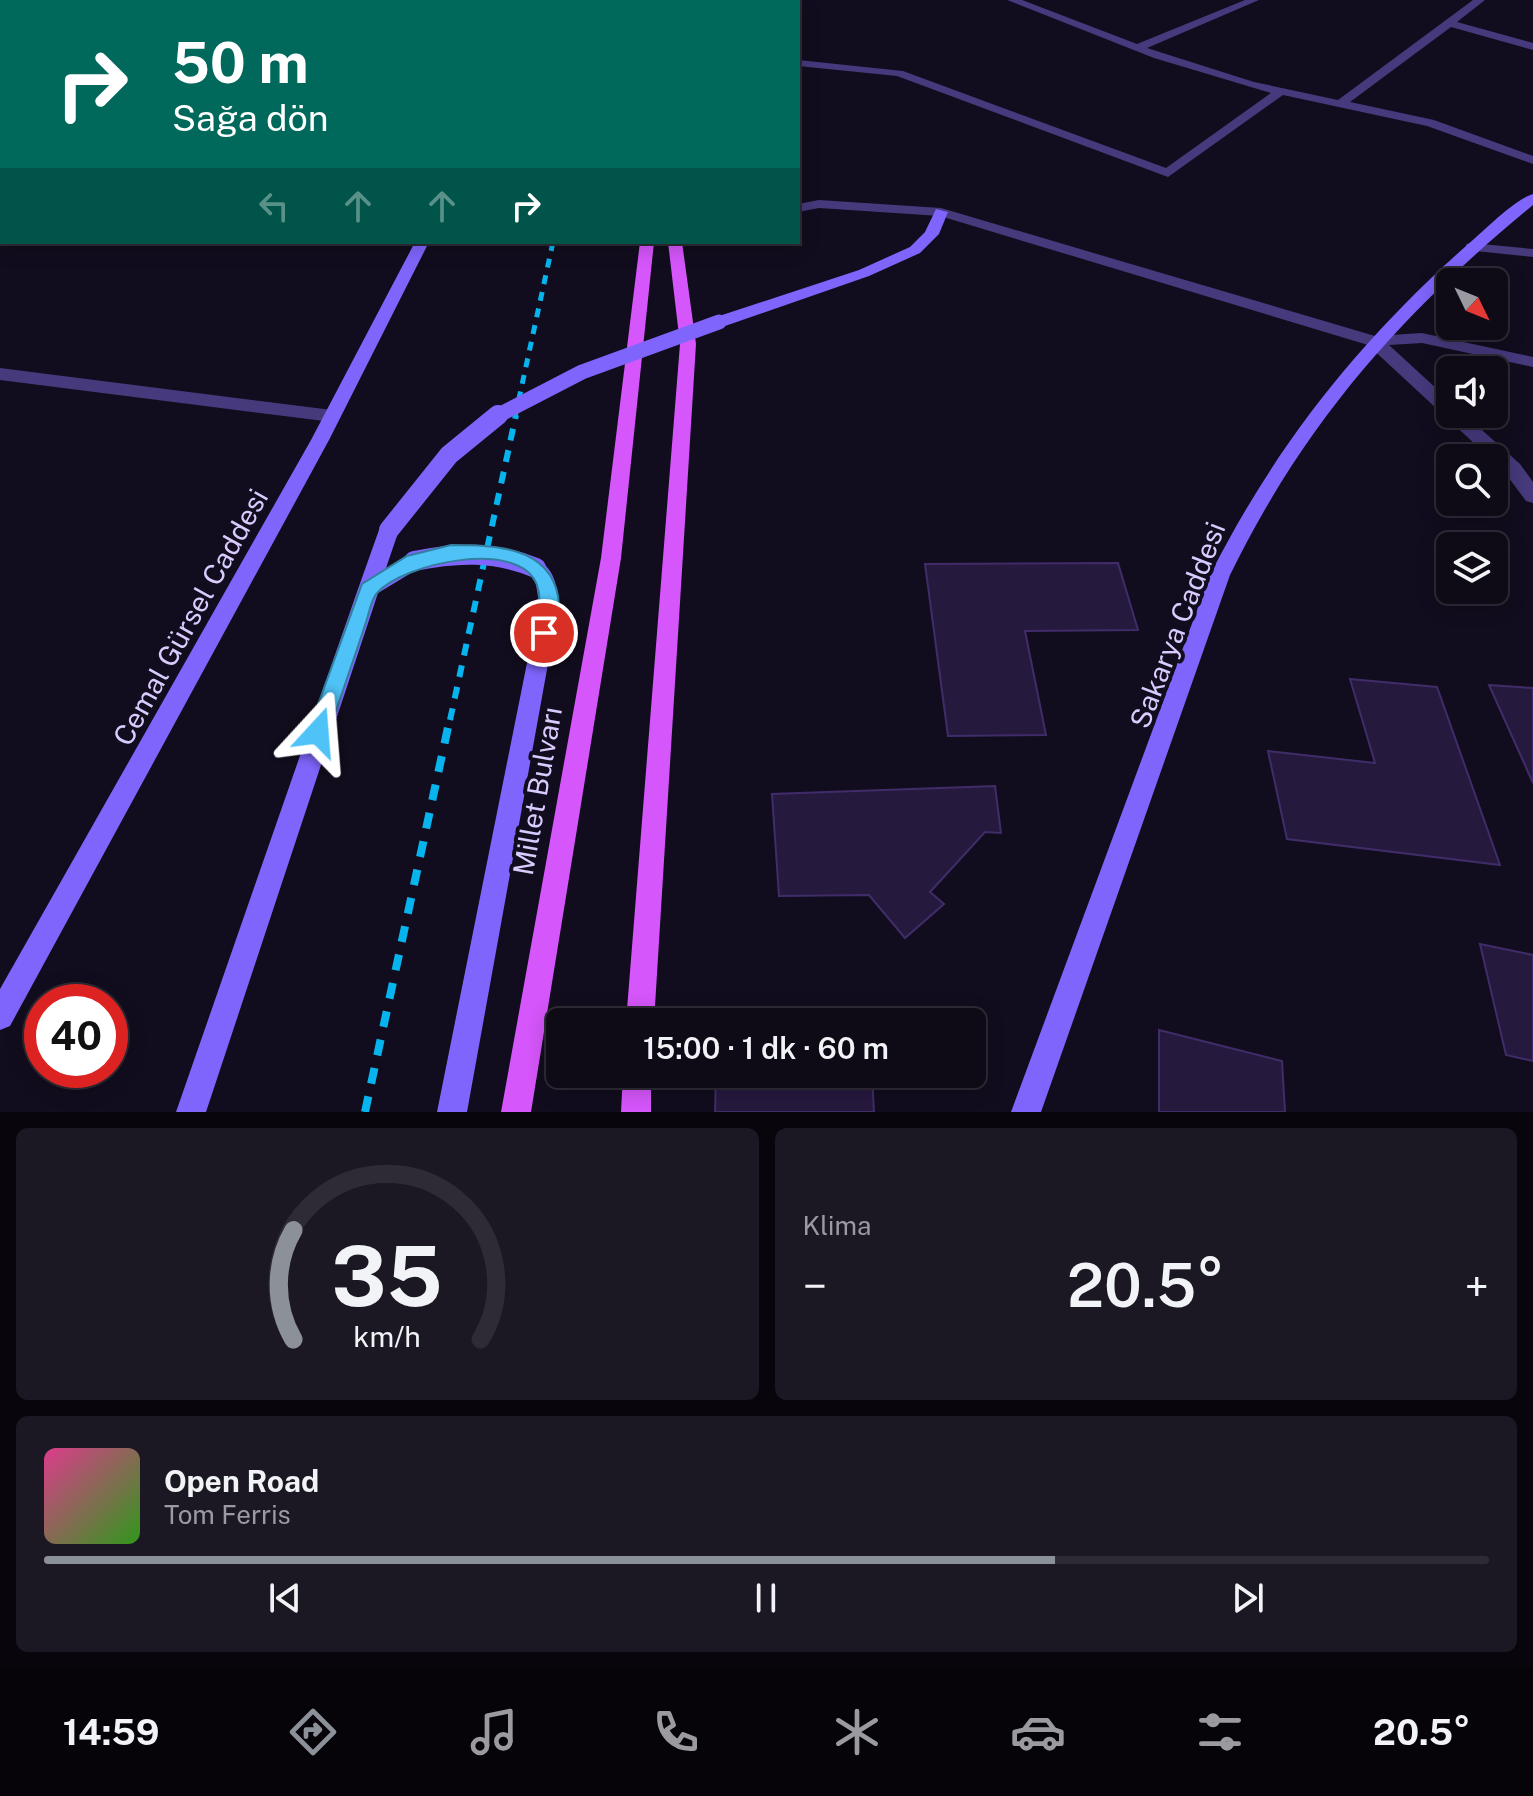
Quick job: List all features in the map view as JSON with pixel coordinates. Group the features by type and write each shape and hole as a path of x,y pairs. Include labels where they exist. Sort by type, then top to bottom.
{"main road":[{"name":"Millet Bulvarı","path":"516,1112 611,558 647,244"},
{"path":"641,1008 688,344 675,244"},
{"path":"636,1112 637,1088"}],"street":[{"path":"1012,0 1137,48 1281,91 1430,123 1533,160"},
{"path":"1137,48 1254,0"},
{"path":"1340,104 1480,0"},
{"path":"1449,23 1533,47"},
{"path":"800,63 899,73 1168,173 1281,91"},
{"name":"Sakarya Caddesi","path":"1026,1112 1220,575 1240,530 1280,462 1374,341 1471,247 1533,198"},
{"path":"800,208 819,204 941,212 1374,341 1422,338 1533,362"},
{"path":"191,1112 389,530 422,484 461,443 495,416 573,376 864,273 915,250 932,234 941,212"},
{"name":"Cemal Gürsel Caddesi","path":"0,1016 332,416 421,244"},
{"path":"1471,247 1533,253"},
{"path":"1374,341 1436,397"},
{"path":"0,374 332,416"},
{"path":"1469,428 1513,469 1533,496"},
{"path":"368,589 414,561 451,552 514,557 536,568 546,583 549,603 452,1112"}],"building":[{"path":"1118,563 1138,630 1025,631 1046,735 948,736 925,564"},
{"path":"1350,679 1437,687 1500,865 1287,839 1268,751 1375,763"},
{"path":"1489,685 1533,688 1533,783"},
{"path":"995,786 1001,833 985,832 930,892 944,904 905,938 869,895 779,896 772,794"},
{"path":"1480,944 1533,955 1533,1061 1506,1055"},
{"path":"1159,1030 1282,1061 1285,1112 1159,1112"},
{"path":"716,1088 873,1088 874,1112 715,1112"}],"railway":[{"path":"515,417 553,244"},
{"path":"450,720 516,415"},
{"path":"365,1112 450,718"}],"route":[{"path":"318,732 368,589 414,561 451,552 475,552 514,557 536,568 546,583 549,603 544,633"}]}
